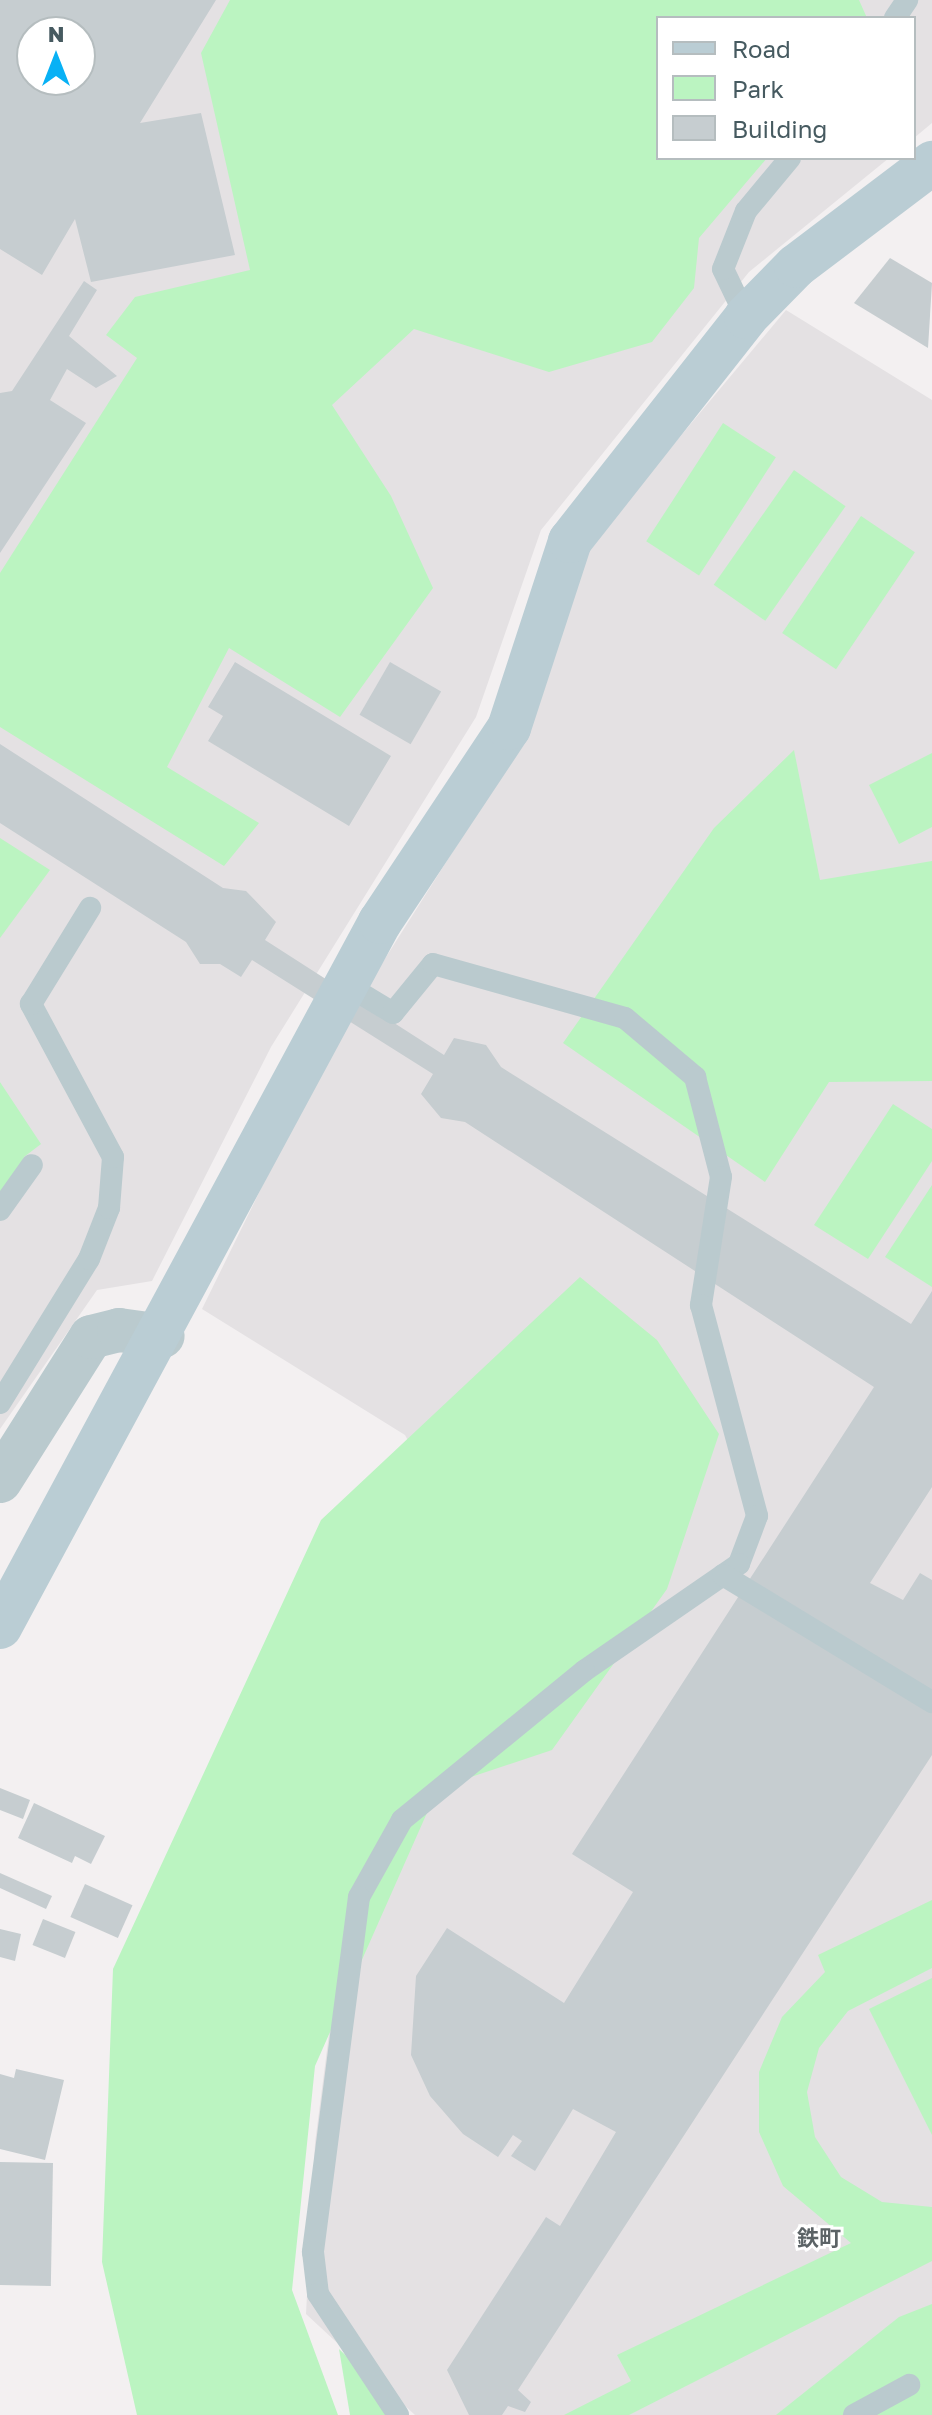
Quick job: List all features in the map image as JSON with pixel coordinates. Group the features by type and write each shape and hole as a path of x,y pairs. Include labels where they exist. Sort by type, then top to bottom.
{"street":[{"path":"0,1627 163,1336 345,984 509,728 570,541 746,317 796,266 932,163"},
{"path":"0,1481 91,1337 119,1330 163,1336"}],"lane":[{"path":"746,317 723,269 746,211 788,160"},
{"path":"0,1403 89,1259 109,1208 113,1157 31,1004 90,908"},
{"path":"345,984 393,1013 433,964 625,1018 695,1077 721,1177 701,1305 757,1516 739,1564 584,1671 402,1820 359,1897 313,2252 318,2294 398,2415"},
{"path":"0,1210 32,1165"},
{"path":"723,1575 932,1702"},
{"path":"854,2415 909,2385"}],"shaded area":[{"path":"0,0 932,0 932,123 916,136 916,16 656,16 656,160 887,160 749,272 541,530 476,717 271,1047 152,1281 97,1290 0,1429"},
{"path":"786,310 932,400 932,2343 795,2415 415,2415 306,2314 315,2143 346,1902 432,1485 405,1435 202,1309 336,1036 521,744 592,542"}],"green space":[{"path":"230,0 859,0 866,16 656,16 656,160 765,160 699,238 694,288 652,342 549,372 414,329 332,405 391,496 433,588 340,717 229,648 167,767 259,823 224,866 0,727 0,573 137,358 106,335 135,297 250,270 201,53"},
{"path":"723,423 776,457 699,576 646,541"},
{"path":"794,470 846,506 765,621 714,585"},
{"path":"861,516 915,552 836,669 782,633"},
{"path":"794,750 820,880 932,861 932,1081 829,1082 765,1182 563,1043 714,828"},
{"path":"932,753 932,827 899,844 869,785"},
{"path":"0,838 50,870 0,938"},
{"path":"0,1082 41,1144 24,1157 17,1192 0,1202"},
{"path":"893,1104 932,1129 932,1161 868,1259 814,1225"},
{"path":"932,1185 932,1287 885,1257"},
{"path":"580,1277 657,1340 719,1434 667,1589 552,1750 438,1788 315,2066 292,2290 338,2415 137,2415 102,2262 113,1969 321,1520"},
{"path":"932,1900 932,1968 848,2011 819,2048 807,2092 815,2137 841,2177 882,2202 932,2207 932,2261 629,2415 564,2415 631,2381 617,2355 851,2243 783,2186 759,2132 759,2072 782,2017 825,1972 818,1955"},
{"path":"932,1978 932,2135 869,2009"},
{"path":"932,2304 932,2415 776,2415 899,2317"},
{"path":"339,2349 408,2415 350,2415"}],"building":[{"path":"0,0 216,0 140,123 201,113 235,255 91,282 75,219 42,275 0,249"},
{"path":"890,258 932,283 928,348 854,303"},
{"path":"84,281 97,290 69,336 117,376 96,388 67,369 50,400 86,423 0,553 0,393 12,391"},
{"path":"235,662 391,756 349,826 208,741 223,716 208,707"},
{"path":"390,662 441,692 411,744 360,715"},
{"path":"0,744 223,888 246,891 276,922 265,940 444,1055 454,1038 486,1045 501,1067 911,1324 932,1291 932,1487 870,1583 903,1600 920,1573 932,1580 932,1755 518,2390 531,2402 525,2412 508,2406 502,2415 469,2415 447,2370 546,2217 560,2226 616,2132 573,2109 535,2171 511,2156 522,2141 513,2135 498,2157 463,2134 430,2096 411,2055 416,1976 447,1928 564,2003 633,1892 572,1854 874,1387 465,1122 441,1118 421,1094 433,1074 252,960 241,977 220,964 200,964 186,942 0,823"},
{"path":"0,1788 30,1800 23,1819 0,1810"},
{"path":"34,1803 105,1836 91,1864 75,1856 72,1863 18,1838"},
{"path":"0,1873 52,1896 46,1909 0,1888"},
{"path":"85,1884 133,1905 118,1938 70,1917"},
{"path":"43,1919 75,1932 65,1958 33,1945"},
{"path":"0,1929 21,1934 15,1961 0,1957"},
{"path":"16,2069 64,2080 45,2160 0,2149 0,2074 14,2078"},
{"path":"0,2162 53,2163 51,2286 0,2285"}],"district":[{"name":"鉄町","path":"819,2238"}]}
